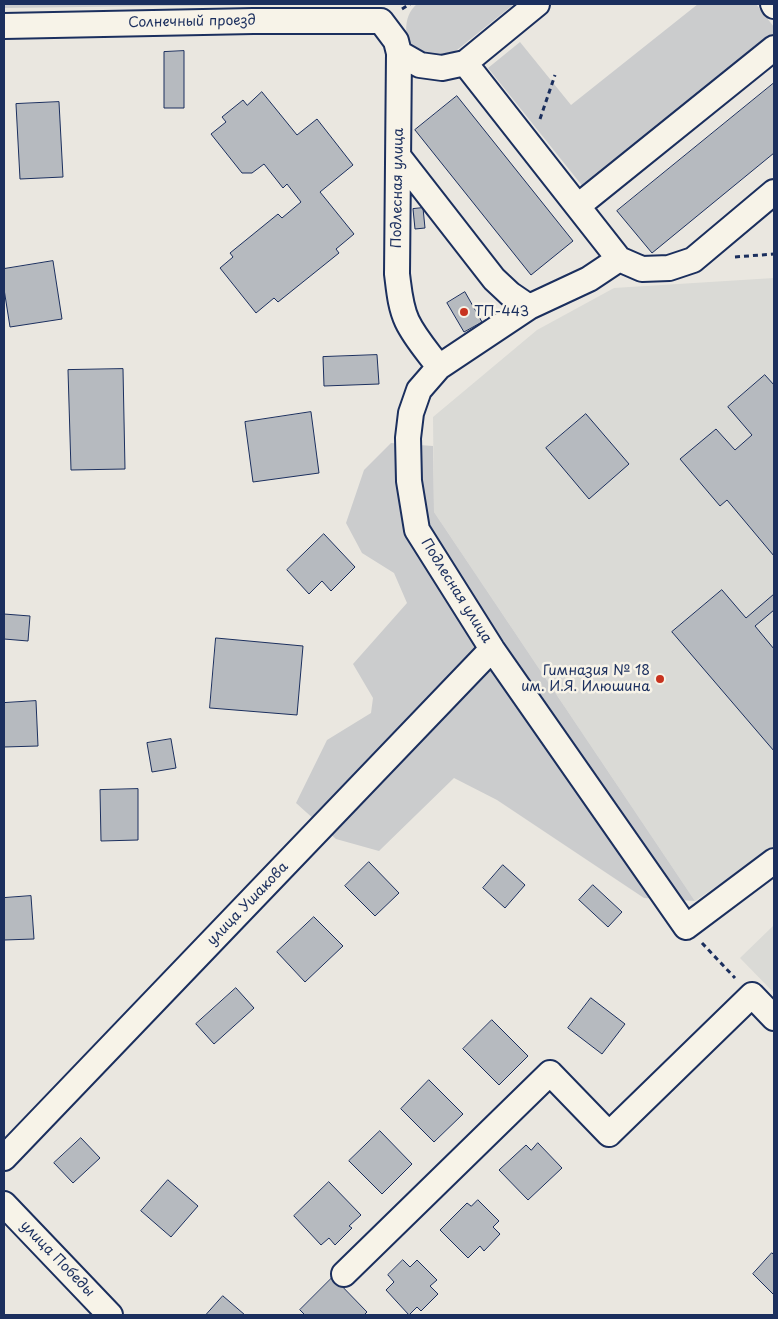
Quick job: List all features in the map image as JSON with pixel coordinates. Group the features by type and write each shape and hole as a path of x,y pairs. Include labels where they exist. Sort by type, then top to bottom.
{"street":[{"path":"399,53 420,65 442,68 465,63 538,4"},
{"name":"Солнечный проезд","path":"4,26 299,12 381,22"},
{"name":"Подлесная улица","path":"381,22 396,42 399,53 397,274 401,303 406,320 439,367 419,390 411,413 408,438 409,480 417,530 492,649 686,926"},
{"path":"578,206 774,48"},
{"path":"465,63 620,259 642,269 669,268 693,260 774,192"},
{"path":"399,157 494,279 510,294 530,307"},
{"path":"439,367 530,307 589,280 620,259"},
{"name":"улица Ушакова","path":"4,1158 492,649"},
{"path":"686,926 774,861"},
{"path":"344,1274 550,1073 609,1134 752,995 774,1018"},
{"name":"улица Победы","path":"4,1204 110,1315"}],"path":[{"path":"526,140 539,122 555,75"},
{"path":"686,926 752,995"}],"shaded area":[{"path":"4,4 241,4 242,5 4,8"},
{"path":"417,4 514,4 452,54 437,57 421,54 415,50 407,37 406,30 409,16"},
{"path":"698,4 756,4 774,27 774,35 584,188 488,68 520,42 571,105"},
{"name":"Гимназия № 18 им. И.Я. Илюшина","path":"774,278 774,847 695,901 434,512 433,417 537,330 614,288"},
{"path":"391,443 433,446 434,512 695,901 644,898 497,800 454,778 379,851 336,839 296,803 327,740 371,713 373,698 353,664 407,603 394,573 362,553 346,523 364,470"},
{"path":"774,925 774,993 740,958"}],"building":[{"path":"184,51 184,108 164,108 164,52"},
{"path":"774,83 774,153 652,253 617,211"},
{"path":"262,92 297,135 317,119 353,165 320,192 354,234 336,249 339,253 278,302 274,298 256,313 220,268 233,257 230,253 278,214 282,218 301,202 287,184 283,188 264,164 252,173 242,173 211,134 226,122 222,117 243,100 247,105"},
{"path":"457,96 573,241 531,275 415,130"},
{"path":"59,102 63,177 20,179 16,104"},
{"path":"423,208 425,228 415,229 413,209"},
{"path":"53,261 62,319 10,327 4,289 4,269"},
{"name":"ТП-443","path":"465,292 482,322 464,332 447,303"},
{"path":"377,355 379,384 324,386 323,357"},
{"path":"123,369 125,469 71,470 68,370"},
{"path":"765,375 774,385 774,556 727,500 720,506 680,459 716,429 735,450 752,435 728,407"},
{"path":"311,412 319,473 253,482 245,422"},
{"path":"586,414 629,464 589,499 546,448"},
{"path":"324,534 355,567 331,591 322,581 309,594 287,570"},
{"path":"722,590 746,618 774,594 774,610 755,626 774,649 774,751 672,632"},
{"path":"4,614 30,616 28,641 4,639"},
{"path":"216,638 303,646 297,715 210,708"},
{"path":"36,701 38,746 4,747 4,703"},
{"path":"171,739 176,768 152,772 147,743"},
{"path":"138,789 138,840 101,841 100,790"},
{"path":"369,862 399,893 375,916 345,886"},
{"path":"503,865 525,885 505,908 483,888"},
{"path":"593,885 622,912 608,927 579,900"},
{"path":"31,896 34,939 4,940 4,898"},
{"path":"314,917 343,946 305,982 277,952"},
{"path":"236,988 254,1008 214,1044 196,1024"},
{"path":"591,998 625,1024 602,1054 568,1028"},
{"path":"492,1020 528,1056 499,1085 463,1049"},
{"path":"429,1080 463,1114 434,1142 401,1109"},
{"path":"380,1131 412,1164 382,1194 349,1161"},
{"path":"81,1138 100,1158 73,1183 54,1163"},
{"path":"538,1143 562,1168 528,1200 499,1170 526,1145 531,1150"},
{"path":"168,1180 198,1206 171,1237 141,1211"},
{"path":"329,1182 361,1215 349,1226 352,1228 335,1245 329,1238 321,1245 294,1216"},
{"path":"478,1200 499,1221 493,1227 500,1234 484,1251 480,1246 468,1258 440,1230 467,1203 471,1206"},
{"path":"772,1253 774,1255 774,1295 753,1274"},
{"path":"403,1260 410,1267 417,1260 437,1280 430,1286 438,1294 421,1311 417,1307 409,1315 386,1290 394,1282 388,1275"},
{"path":"333,1277 367,1312 364,1315 305,1315 300,1310"},
{"path":"223,1296 245,1315 206,1315"}],"place":[{"name":"ТП-443","path":"464,312"},
{"name":"Гимназия № 18 им. И.Я. Илюшина","path":"660,679"}]}
